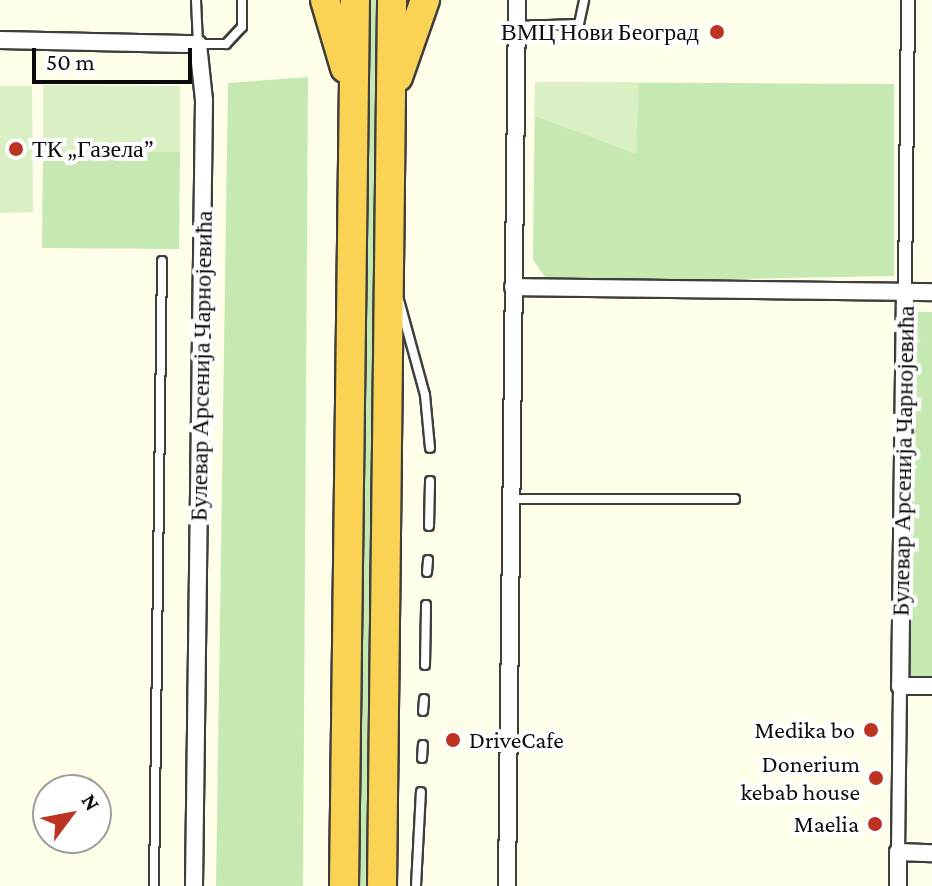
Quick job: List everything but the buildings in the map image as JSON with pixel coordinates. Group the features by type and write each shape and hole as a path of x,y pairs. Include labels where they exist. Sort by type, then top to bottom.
{"highway":[{"path":"325,0 353,94"},
{"path":"344,886 355,0"},
{"path":"382,886 392,0"},
{"path":"391,96 425,0"}],"street":[{"path":"507,886 517,0"},
{"path":"908,0 905,291 932,292"},
{"path":"0,40 198,44"},
{"name":"Булевар Арсенија Чарнојевића","path":"194,886 204,100 198,44"},
{"name":"Булевар Арсенија Чарнојевића","path":"513,287 905,291 900,686"},
{"path":"898,886 900,686 932,686"},
{"path":"898,852 932,853"}],"lane":[{"path":"196,0 198,44 226,44 239,34 242,0"},
{"path":"516,26 579,24 584,0"},
{"path":"154,886 162,261"},
{"path":"388,282 412,340 430,448"},
{"path":"429,526 430,481"},
{"path":"513,499 735,499"},
{"path":"427,572 428,560"},
{"path":"425,665 426,605"},
{"path":"423,711 424,699"},
{"path":"422,758 423,745"},
{"path":"416,886 421,792"}],"green space":[{"path":"370,0 379,0 366,886 352,886"},
{"path":"308,77 303,886 216,886 228,83"},
{"path":"535,82 894,84 894,276 571,282 545,277 533,260"},
{"path":"535,82 639,83 636,154 535,116"},
{"path":"43,85 180,86 180,152 43,151"},
{"name":"ТК „Газела”","path":"0,86 32,86 33,212 0,213"},
{"path":"43,151 180,152 179,249 42,248"},
{"path":"916,312 932,312 932,681 908,680"}],"place":[{"name":"ВМЦ Нови Београд","path":"717,32"},
{"name":"ТК „Газела”","path":"16,149"},
{"name":"Medika bo","path":"871,730"},
{"name":"DriveCafe","path":"453,740"},
{"name":"Donerium kebab house","path":"876,778"},
{"name":"Maelia","path":"875,824"}]}
